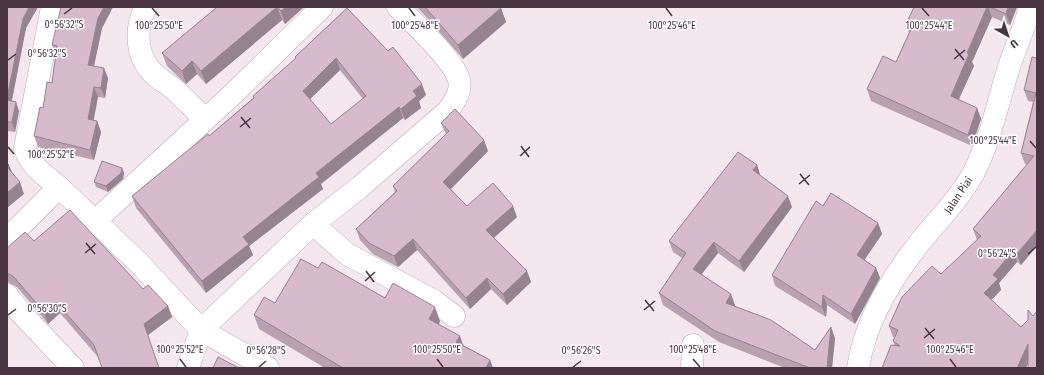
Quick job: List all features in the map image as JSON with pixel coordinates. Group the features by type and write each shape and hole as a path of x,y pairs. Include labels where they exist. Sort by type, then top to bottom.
{"street":[{"path":"52,7 24,148 27,156 33,165 60,188 139,263 200,330 268,368"},
{"path":"146,7 138,29 142,53 149,68 156,76 174,89 205,119"},
{"path":"95,221 205,119 322,7"},
{"path":"188,368 200,330 312,224 398,155 448,111 457,97 459,80 453,68 422,30 398,7"},
{"name":"Jalan Piai","path":"858,368 860,354 877,308 895,276 949,209 972,174 989,137 1010,65 1030,7"},
{"path":"7,239 52,194 60,188"},
{"path":"312,224 347,254 434,302 454,316"},
{"path":"7,295 21,313 73,368"},
{"path":"692,368 693,345"}],"building":[{"path":"7,7 29,7 23,19 7,98"},
{"path":"61,7 104,7 98,18 88,65 104,68 101,88 94,87 88,119 97,121 90,150 34,136 40,107 43,108 47,82 52,83 57,46 52,45"},
{"path":"217,7 277,7 201,71 192,61 182,71 162,53"},
{"path":"277,7 286,7 281,11"},
{"path":"425,7 500,7 501,8 458,45"},
{"path":"914,7 987,7 967,53 969,54 951,96 977,108 968,135 867,89 883,56 896,62 912,27 906,24"},
{"path":"990,7 1008,7 1006,14"},
{"path":"347,8 388,51 393,47 422,84 413,91 417,96 401,109 399,107 316,173 319,177 243,237 249,244 202,281 132,196 208,134 209,136 254,98 253,96 296,58 295,57","holes":["336,58 366,96 331,124 303,91"]},
{"path":"1032,57 1037,58 1037,230 1017,254 1013,251 993,275 998,279 984,293 1021,327 1028,320 1028,310 1033,316 1037,311 1037,368 1028,368 1028,344 1017,368 882,368 891,345 900,346 893,341 898,330 889,326 902,297 932,266 941,274 981,236 973,229 1034,156 1021,153 1036,93 1024,90"},
{"path":"7,100 16,102 12,122 7,122"},
{"path":"455,109 484,140 443,182 467,206 493,183 513,206 486,230 527,271 503,294 487,278 466,298 413,239 394,256 369,243 356,229 397,191 393,186 449,131 441,123"},
{"path":"738,152 757,165 753,170 788,196 739,261 714,242 693,269 731,294 726,303 771,320 815,350 831,327 827,368 810,368 715,331 659,293 686,253 669,241"},
{"path":"102,161 122,168 121,173 106,186 94,182"},
{"path":"7,167 20,182 7,193"},
{"path":"831,193 878,223 857,255 876,268 851,314 823,295 822,307 772,275 816,201 823,206"},
{"path":"70,210 143,289 148,285 168,306 144,324 159,368 102,368 94,345 56,302 44,312 13,276 7,273 7,248 25,232 34,241"},
{"path":"301,259 318,268 322,262 385,298 393,283 435,307 429,319 460,336 456,342 490,360 486,368 343,368 254,315 264,297 275,303"},
{"path":"218,357 239,368 213,368"}]}
